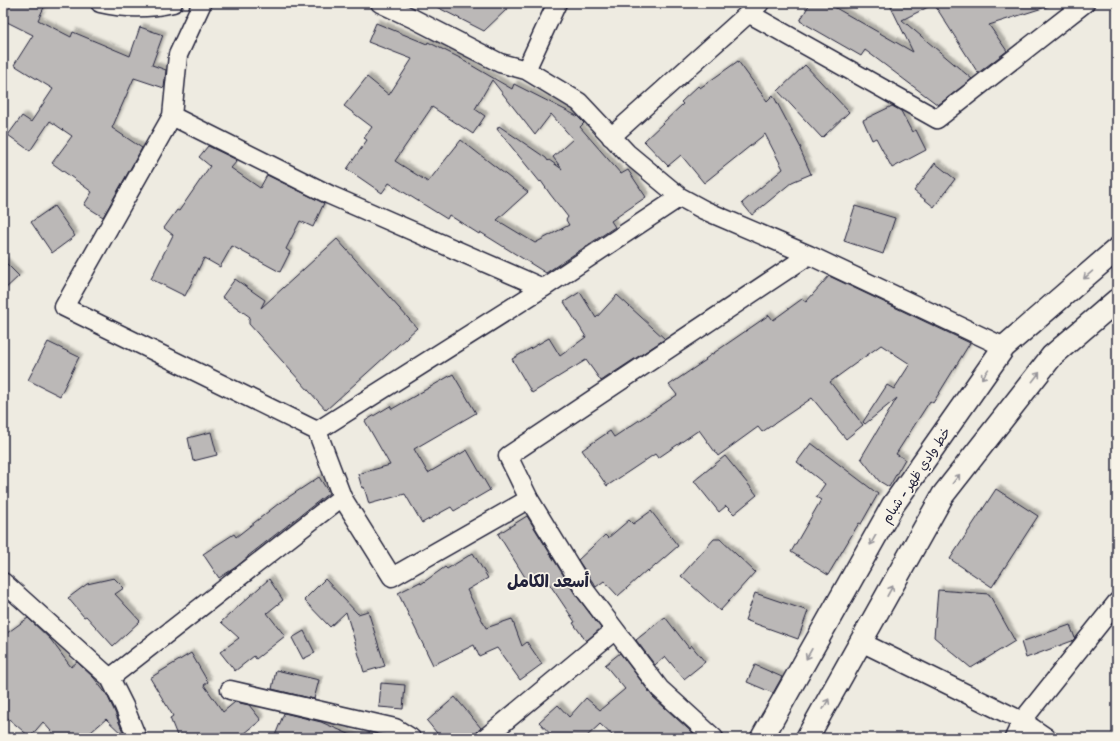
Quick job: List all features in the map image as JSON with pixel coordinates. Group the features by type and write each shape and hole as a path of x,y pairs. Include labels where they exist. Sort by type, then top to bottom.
{"main road":[{"name":"خط وادي ظهر - شبام","path":"762,738 893,505 1004,347 1117,249"},
{"path":"807,738 943,496 1052,356 1117,300"}],"street":[{"path":"100,3 128,8 156,7 174,3"},
{"path":"202,3 178,56 172,116 64,307 317,431 342,497 392,577 529,499"},
{"path":"380,3 500,63 526,70 579,102 627,153 680,197 704,210 809,255 1004,347"},
{"path":"526,70 557,3"},
{"path":"611,137 754,8 937,118 1085,3"},
{"path":"172,116 330,194 543,288"},
{"path":"317,431 543,288 680,197"},
{"path":"714,738 660,689 584,589 529,499 508,456 809,255"},
{"path":"110,678 342,497"},
{"path":"3,582 110,678 124,706 137,738"},
{"path":"1014,738 1022,721 1117,602"},
{"path":"485,738 615,630"},
{"path":"861,642 1022,721 1047,738"},
{"path":"230,690 395,728 411,738"}],"building":[{"path":"3,3 46,3 38,20 71,37 73,32 130,56 140,27 163,35 152,65 166,70 164,88 134,78 112,128 142,148 103,217 84,205 92,192 52,163 72,136 50,121 30,151 8,135 22,116 31,122 53,89 14,65 33,35 3,20"},
{"path":"429,3 496,3 508,8 484,31"},
{"path":"810,3 827,3 913,52 889,3 1048,3 1049,6 989,25 1007,51 978,73 934,4 902,20 972,79 938,105 865,50 861,56 800,21"},
{"path":"376,23 427,44 428,42 464,60 512,89 514,84 577,116 584,123 580,127 621,174 628,170 646,197 611,221 615,227 546,273 480,232 479,234 449,215 447,219 389,183 382,193 347,169 367,140 364,138 372,127 344,106 367,77 389,95 412,59 368,42","holes":["492,80 535,135 551,114 573,139 553,157 562,169 549,160 548,161 546,158 499,126 497,129 540,182 541,181 568,217 566,220 569,225 535,243 497,220 528,192 461,140 428,182 395,161 432,107 473,134 485,116 475,109"]},
{"path":"738,61 767,101 773,95 801,148 800,149 811,174 792,182 752,215 742,203 783,169 765,134 704,183 681,155 668,166 644,141 683,104 681,102 698,86 700,88"},
{"path":"805,65 849,112 822,138 778,91"},
{"path":"892,106 901,111 912,132 916,130 926,150 892,168 876,138 872,140 863,120"},
{"path":"208,146 235,159 237,161 231,168 260,188 267,175 324,203 313,227 300,221 286,249 290,252 280,272 232,246 220,267 204,258 185,296 151,279 173,235 164,228 177,210 179,211 210,166 199,157"},
{"path":"935,163 955,179 934,207 914,191"},
{"path":"54,206 75,236 52,253 31,222"},
{"path":"855,206 895,218 883,254 844,241"},
{"path":"337,239 417,328 326,410 249,324 250,317 222,297 235,279 265,300 261,308"},
{"path":"3,260 19,276 3,291"},
{"path":"829,276 970,343 933,403 930,401 896,454 905,459 889,487 879,481 861,458 897,398 865,424 863,422 887,385 894,389 910,364 881,345 830,382 863,425 846,439 812,398 762,432 758,427 718,456 699,430 658,458 655,454 607,486 582,450 610,431 614,437 677,395 669,385 769,315 773,320 802,299 806,302"},
{"path":"580,292 596,318 617,295 665,339 601,381 586,360 532,393 512,359 549,338 560,356 586,337 564,302"},
{"path":"48,342 79,357 60,396 28,380"},
{"path":"453,374 476,413 414,449 428,473 467,450 490,490 454,511 451,507 422,523 405,494 369,504 358,474 390,465 365,421 390,406 392,409"},
{"path":"211,432 217,455 193,461 188,438"},
{"path":"811,443 878,494 861,524 859,523 828,575 791,552 821,500 816,497 825,484 797,462"},
{"path":"725,456 757,495 734,514 726,506 719,512 694,481"},
{"path":"319,477 329,493 236,567 219,578 203,554 234,534 236,537 278,504"},
{"path":"996,489 1038,516 992,587 950,559"},
{"path":"651,511 678,546 648,572 647,570 618,596 604,581 596,587 578,560 605,535 608,538 629,520 633,524"},
{"path":"527,516 575,594 601,628 586,641 542,573 528,582 498,534"},
{"path":"714,539 720,539 755,572 720,611 681,576"},
{"path":"473,553 488,578 467,590 486,628 512,619 522,646 527,642 542,664 520,680 497,648 479,656 474,645 433,665 398,593 420,582 421,584 445,567 447,569"},
{"path":"114,578 124,588 115,594 140,621 113,646 86,616 84,617 68,598 87,584"},
{"path":"269,579 283,600 267,613 285,636 256,659 254,656 235,671 220,652 239,638 221,622"},
{"path":"325,579 358,614 368,611 385,666 364,672 346,612 330,627 304,600"},
{"path":"938,590 989,594 1015,641 971,668 934,637"},
{"path":"755,593 808,611 798,639 745,620"},
{"path":"665,617 689,648 691,645 705,662 684,679 665,656 655,665 636,640"},
{"path":"28,618 51,640 71,667 77,662 94,678 107,695 125,737 106,719 84,738 57,738 43,722 30,737 3,714 3,636"},
{"path":"1070,625 1075,638 1072,641 1026,658 1021,642"},
{"path":"304,631 315,653 303,659 292,638"},
{"path":"191,653 208,682 204,685 223,712 235,702 249,705 261,720 239,738 178,738 170,718 173,716 150,678"},
{"path":"620,653 653,697 698,738 615,738 600,724 585,738 554,738 539,722 558,705 569,717 586,698 600,710 625,689 605,665"},
{"path":"755,665 782,677 773,693 747,682"},
{"path":"276,670 319,680 314,699 272,689"},
{"path":"381,683 405,685 403,709 379,707"},
{"path":"455,697 481,728 475,734 475,738 441,738 427,721"},
{"path":"284,713 321,722 358,738 274,738"}],"district":[{"name":"أسعد الكامل","path":"548,581"}]}
